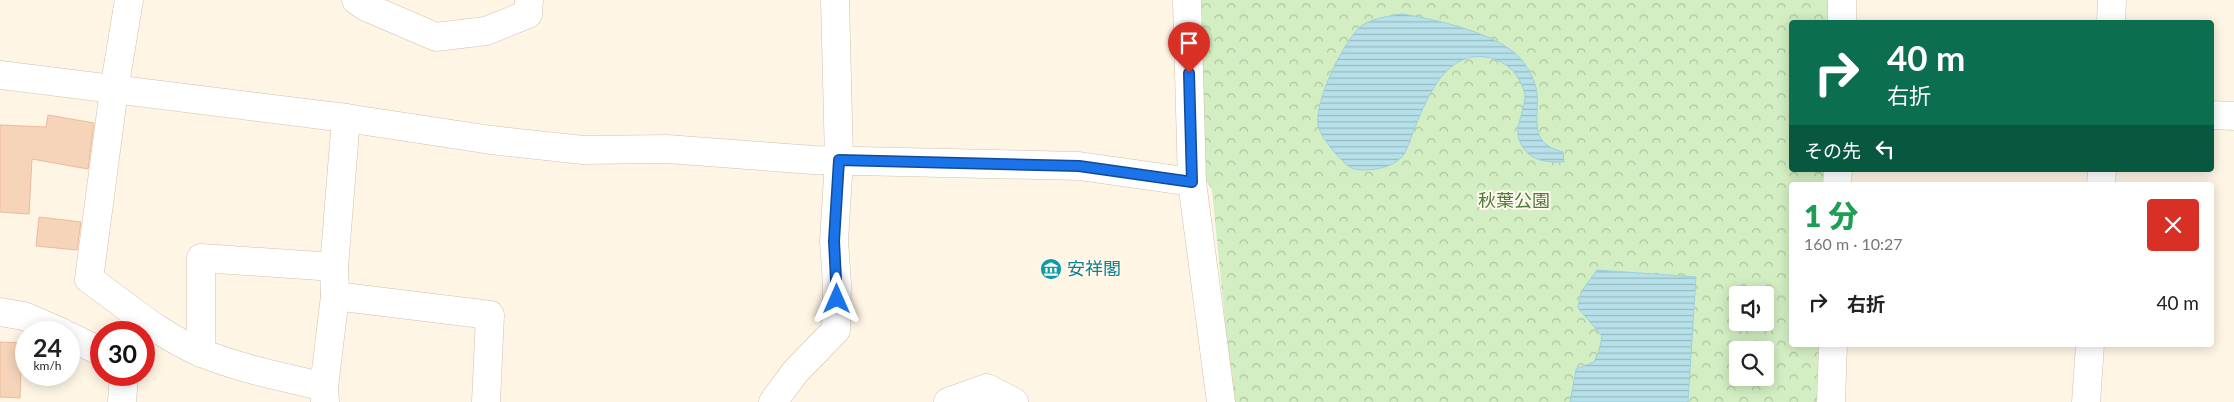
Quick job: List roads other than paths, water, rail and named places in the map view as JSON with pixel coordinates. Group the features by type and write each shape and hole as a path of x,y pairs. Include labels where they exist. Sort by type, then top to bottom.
{"street":[{"path":"129,0 114,90 89,279 158,329 201,353 325,395 335,296 334,267 346,118"},
{"path":"362,2 436,37 486,30 528,14 530,0"},
{"path":"773,402 796,371 836,330 837,284 834,241 839,160 835,0"},
{"path":"1187,0 1192,182 1221,402"},
{"path":"1842,0 1842,20"},
{"path":"2111,20 2112,0"},
{"path":"0,75 346,118 491,140 583,150 666,149 813,160 1079,166 1192,182"},
{"path":"2214,115 2234,116"},
{"path":"201,353 201,258 334,267"},
{"path":"335,296 490,315 486,402"},
{"path":"0,312 24,316 36,321"},
{"path":"1831,402 1833,347"},
{"path":"2086,402 2090,347"},
{"path":"122,402 123,386"},
{"path":"948,402 987,388 1014,402"}],"water":[{"path":"1402,14 1431,19 1464,28 1495,40 1518,56 1525,64 1535,84 1537,122 1540,137 1544,143 1563,152 1564,162 1540,160 1526,151 1520,142 1518,132 1525,95 1520,82 1513,71 1503,63 1491,58 1476,57 1462,60 1451,67 1432,90 1407,149 1400,159 1388,166 1368,170 1352,168 1344,163 1327,143 1319,128 1318,114 1325,88 1345,47 1359,28 1373,20"},
{"path":"1597,270 1696,277 1688,402 1570,402 1576,369 1594,362 1599,351 1602,336 1578,308 1581,292"}],"place":[{"name":"安祥閣","path":"1051,269"}],"park label":[{"name":"秋葉公園","path":"1514,201"}]}
